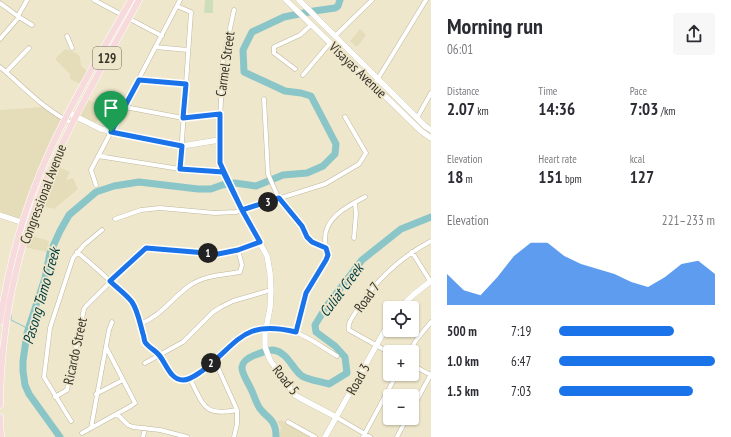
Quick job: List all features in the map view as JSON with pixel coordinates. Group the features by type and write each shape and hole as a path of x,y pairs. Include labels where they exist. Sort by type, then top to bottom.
{"main road":[{"name":"Congressional Avenue","path":"0,322 11,261 34,189 69,113 131,0"},
{"name":"Congressional Avenue","path":"0,405 0,372 9,305 18,263 39,196 53,162 72,123 139,0"},
{"path":"0,417 1,437"}],"street":[{"path":"0,38 18,17 27,0"},
{"path":"96,0 162,36"},
{"path":"96,185 90,172 180,0"},
{"name":"Visayas Avenue","path":"286,0 421,131 431,138"},
{"name":"Visayas Avenue","path":"299,0 377,79 431,130"},
{"path":"303,75 372,0"},
{"path":"374,85 426,0"},
{"path":"0,3 18,17 32,25"},
{"path":"177,6 191,12 180,169"},
{"name":"Carmel Street","path":"234,10 223,61 219,140 220,163 231,189 267,256 271,290 265,347"},
{"path":"295,69 275,55 273,50 274,47 300,35 311,25"},
{"path":"67,36 72,48"},
{"path":"155,47 188,50"},
{"path":"6,72 29,48"},
{"path":"0,67 44,105 72,123"},
{"path":"139,80 186,84"},
{"path":"417,118 431,93"},
{"path":"264,99 268,174 274,184 279,198 302,226 307,237 312,242 326,248"},
{"path":"125,107 183,118 220,114"},
{"path":"69,113 101,130 182,146 219,140"},
{"path":"115,219 141,210 160,208 215,213 234,212 325,184 359,164 366,153 345,117"},
{"path":"98,156 180,169 223,172"},
{"path":"296,332 306,293 328,255 325,243 325,231 331,221 338,214 365,197"},
{"path":"354,238 356,214 355,203"},
{"path":"0,215 30,225"},
{"path":"71,421 44,377 50,328 71,262 77,252 88,240 102,230"},
{"name":"Road 7","path":"383,350 349,330 349,324 372,288 393,267 412,252 431,241"},
{"name":"Ricardo Street","path":"55,397 67,390 84,309 110,281 146,248 218,254 238,250 260,242"},
{"path":"140,324 147,322 162,312 189,286 198,280 240,272 242,265 238,250"},
{"path":"77,252 132,302 145,342 160,355 173,375 178,379 190,379 215,361 240,336 267,328 296,332 337,356"},
{"path":"407,301 430,281 412,252"},
{"path":"145,363 183,342 213,312 221,307 271,290"},
{"path":"91,428 96,394 112,322"},
{"path":"413,345 421,333 431,322"},
{"name":"Road 3","path":"325,437 383,334"},
{"path":"82,433 134,405 135,403 106,347"},
{"name":"Road 5","path":"265,347 267,354 295,394 336,417"},
{"path":"215,361 237,410 237,424 234,437"},
{"path":"419,369 431,375 419,396"},
{"path":"190,379 205,407 210,410 221,412 237,410"},
{"path":"96,394 123,380"},
{"path":"364,435 393,381"},
{"path":"117,414 128,425 133,427 145,428 187,437"},
{"path":"336,417 364,435 370,437"},
{"path":"288,422 315,437"},
{"path":"397,437 403,425"},
{"path":"143,437 145,428"}],"shaded area":[{"path":"360,29 366,35 357,47 350,41"},
{"path":"65,49 76,53 80,57 81,66 87,71 81,84 70,79 70,74 55,59"},
{"path":"89,100 104,108 96,123 80,115"},
{"path":"42,107 61,120 34,180 20,219 0,212 0,110"},
{"path":"57,166 70,172 66,180 73,178 78,189 54,209 41,205"},
{"path":"29,235 49,241 46,252 25,247"},
{"path":"281,420 310,437 279,437 281,427 277,422"}],"green space":[{"path":"205,0 213,0 213,13 204,13"}],"waterway":[{"name":"Pasong Tamo Creek","path":"60,437 29,394 25,385 23,361 27,333 45,278 50,253 69,215 96,192 114,186 139,182 198,189 211,189 222,185 235,183 256,186 283,175 307,173 323,166 335,154 336,144 311,96 285,91 244,72 243,50 252,32 284,17 335,8 338,6 340,0"},
{"name":"Culiat Creek","path":"276,437 276,430 273,423 258,406 243,374 242,366 244,362 248,358 255,355 273,350 278,351 286,357 298,373 308,379 329,384 347,373 345,357 335,346 316,332 315,325 326,307 362,260 401,229 431,217"},
{"path":"11,315 11,320 25,327 27,333"}],"route":[{"path":"111,132 139,80 186,84 183,118 220,114 220,163 242,210 279,198 302,226 307,237 312,242 326,248 328,255 306,293 296,332 271,328 259,329 240,336 215,361 190,379 182,380 173,375 160,355 145,342 132,302 110,281 146,248 218,254 246,248 260,242 242,210 223,172 180,169 182,146 111,132"}]}
